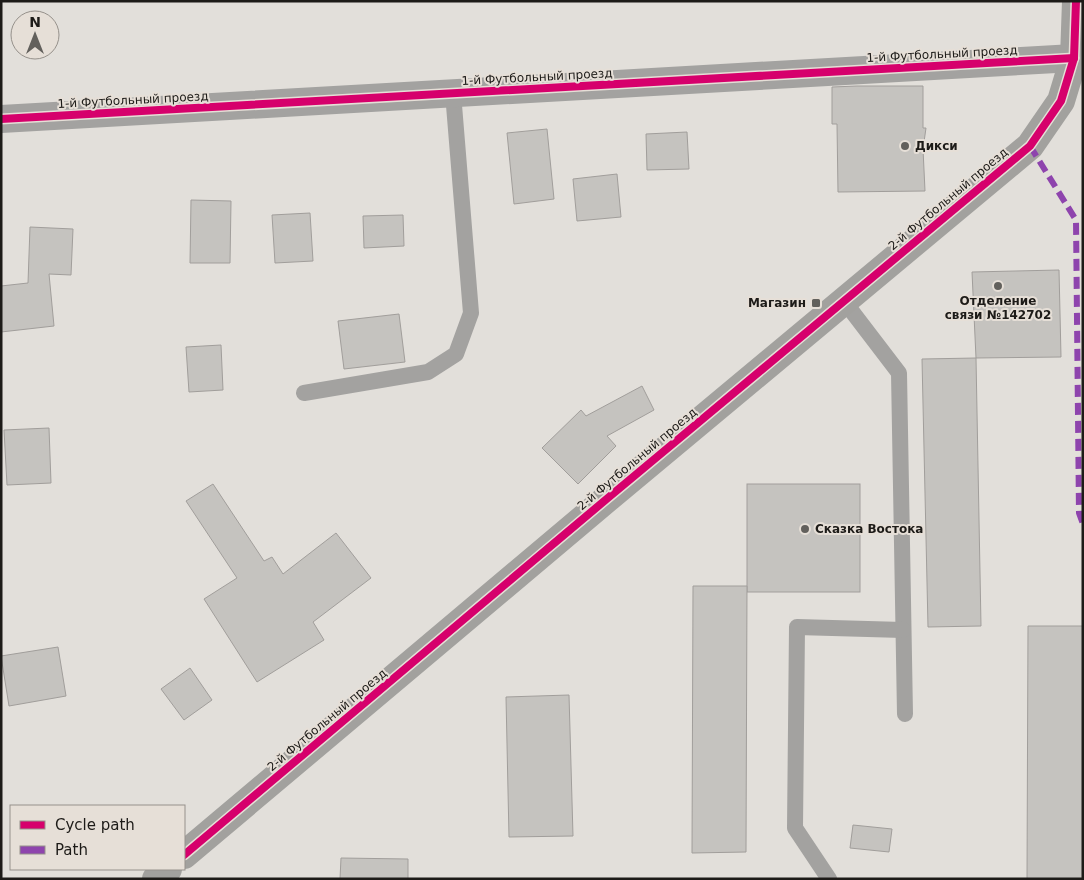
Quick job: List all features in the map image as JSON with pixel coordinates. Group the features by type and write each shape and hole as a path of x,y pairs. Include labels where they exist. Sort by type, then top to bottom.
{"street":[{"name":"2-й Футбольный проезд","path":"185,854 1030,146 1061,102 1079,59 1076,1"},
{"name":"1-й Футбольный проезд","path":"1,119 1079,59"},
{"path":"156,879 167,870"}],"lane":[{"path":"304,393 428,372 456,354 471,313 453,93"},
{"path":"844,300 899,373 905,714"},
{"path":"829,879 796,828 797,627 903,630"}],"building":[{"path":"923,86 923,128 926,128 923,149 925,191 838,192 837,124 832,124 832,87"},
{"path":"547,129 554,199 514,204 507,133"},
{"path":"687,132 689,169 647,170 646,134"},
{"path":"617,174 621,217 577,221 573,179"},
{"path":"191,200 231,201 230,263 190,263"},
{"path":"310,213 313,261 275,263 272,215"},
{"path":"403,215 404,246 364,248 363,216"},
{"path":"30,227 73,229 71,275 49,274 54,326 1,332 1,286 28,283"},
{"path":"1059,270 1061,357 976,358 972,272"},
{"path":"399,314 405,362 344,369 338,321"},
{"path":"221,345 223,390 189,392 186,347"},
{"path":"976,358 981,626 928,627 922,359"},
{"path":"642,386 654,410 607,436 616,446 578,484 542,448 581,410 586,416"},
{"path":"49,428 51,483 7,485 4,430"},
{"path":"213,484 264,561 272,557 283,574 336,533 371,578 313,622 324,640 257,682 204,599 237,578 186,501"},
{"path":"747,484 860,484 860,592 747,592"},
{"path":"693,586 747,586 746,852 692,853"},
{"path":"1028,626 1083,626 1083,879 1027,879"},
{"path":"58,647 66,696 9,706 1,656"},
{"path":"190,668 212,700 184,720 161,689"},
{"path":"569,695 573,836 509,837 506,697"},
{"path":"853,825 892,829 889,852 850,848"},
{"path":"341,858 408,859 408,879 340,879"}],"marked path":[{"path":"1030,146 1076,220 1079,513 1083,524"}],"cycle path":[{"path":"185,854 1030,146 1061,101 1074,58 1076,1"},
{"path":"1,119 1074,58"}],"place":[{"name":"Дикси","path":"905,146"},
{"name":"Отделение связи №142702","path":"998,286"},
{"name":"Магазин","path":"816,303"},
{"name":"Сказка Востока","path":"805,529"}]}
